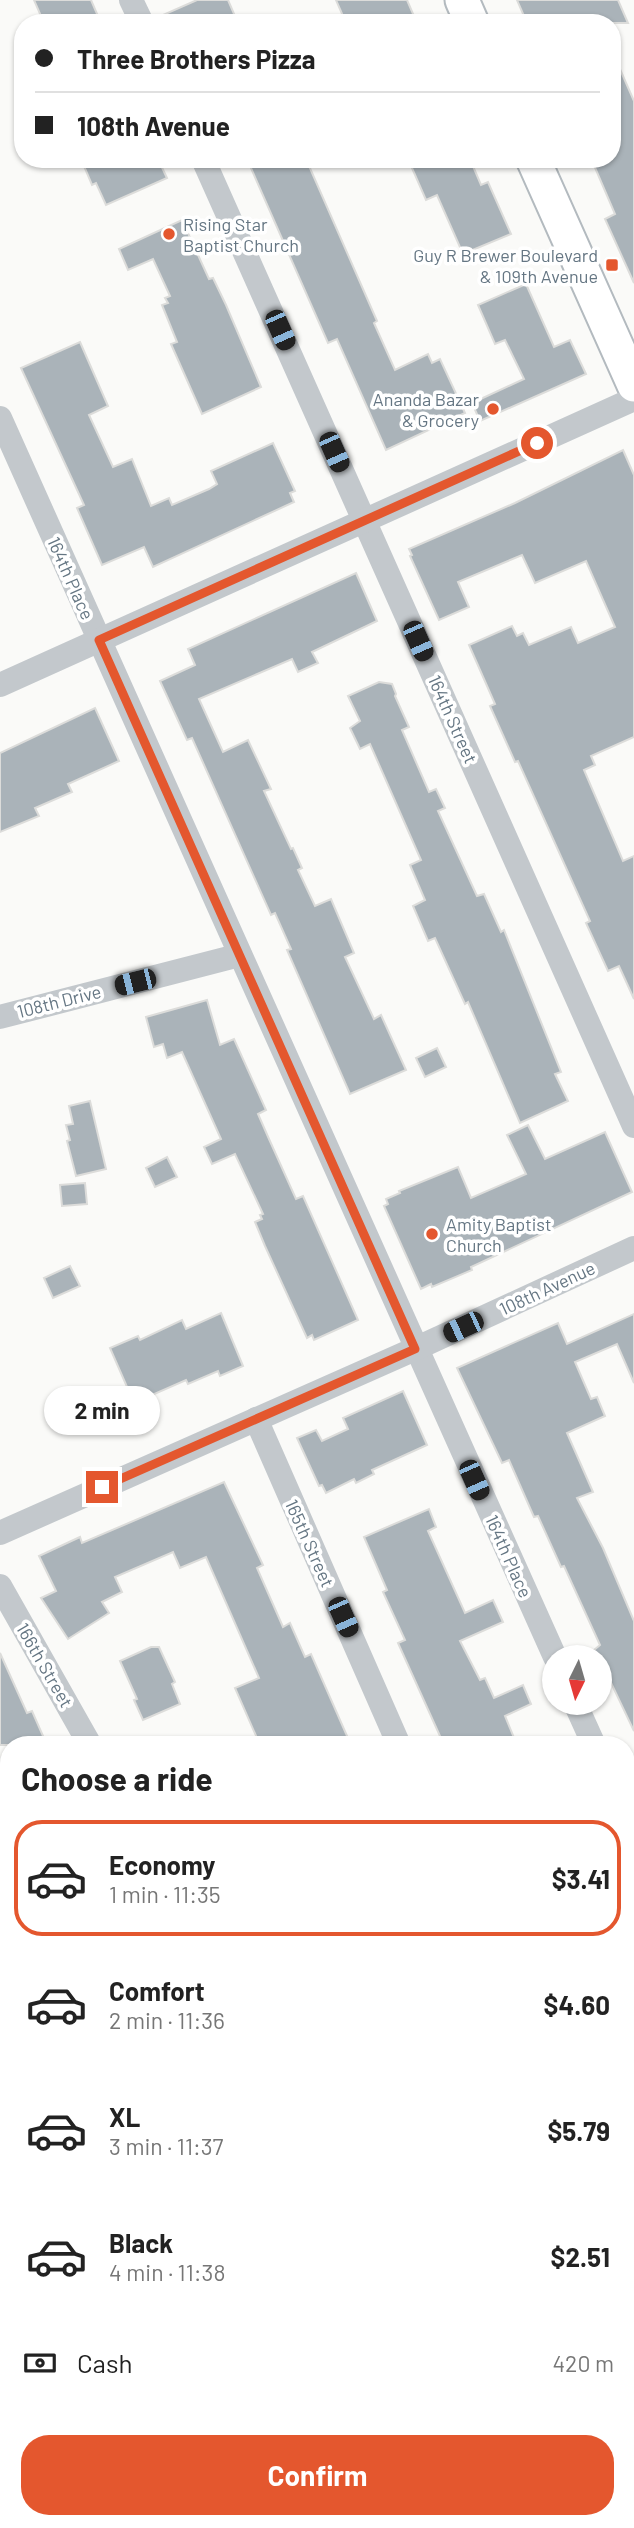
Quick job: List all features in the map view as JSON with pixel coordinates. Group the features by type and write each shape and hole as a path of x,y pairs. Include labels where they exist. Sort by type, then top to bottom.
{"main road":[{"path":"537,168 634,385"}],"street":[{"name":"164th Street","path":"207,168 634,1126"},
{"path":"0,685 634,399"},
{"name":"164th Place","path":"0,418 550,1645"},
{"name":"108th Drive","path":"0,1017 240,955"},
{"name":"108th Avenue","path":"0,1532 415,1349 634,1248"},
{"name":"165th Street","path":"256,1419 395,1736"},
{"name":"166th Street","path":"0,1586 85,1736"},
{"path":"580,1715 590,1736"}],"building":[{"path":"34,0 91,0 97,14 40,14"},
{"path":"197,0 228,0 234,14 165,14"},
{"path":"336,0 407,0 413,14 342,14"},
{"path":"517,0 618,0 628,23 621,23 621,14 523,14"},
{"path":"621,71 634,101 634,283 605,219 615,214 595,168 621,168"},
{"path":"85,168 162,168 167,178 106,205 96,183 92,185"},
{"path":"251,168 310,168 377,321 374,323 395,370 428,354 432,363 440,359 465,413 386,450 337,339 328,343"},
{"path":"412,168 474,168 481,185 488,182 511,234 463,254 437,195 426,200"},
{"path":"182,220 209,279 213,278 226,305 261,387 202,414 171,344 177,342 162,305 168,303 165,298 170,296 153,259 128,270 119,249"},
{"path":"526,284 554,347 570,340 586,374 480,421 472,403 524,379 505,340 495,344 478,305"},
{"path":"80,342 108,406 89,415 113,467 132,459 151,506 169,498 172,505 209,489 217,484 211,471 273,443 295,491 290,493 294,502 153,567 144,547 102,565 77,508 84,505 21,368"},
{"path":"623,450 634,475 634,737 591,756 595,765 584,770 623,861 634,856 634,999 619,966 608,971 586,923 590,921 518,761 515,762 490,706 495,704 469,645 512,626 517,636 523,633 529,645 571,627 578,643 615,627 586,561 535,583 522,555 458,582 469,607 439,620 409,549 515,503"},
{"path":"356,573 377,621 312,652 318,663 298,672 292,659 199,699 223,752 248,740 271,789 264,791 302,868 298,870 315,906 331,899 354,953 345,957 374,1019 381,1015 406,1070 350,1094 287,950 291,949 275,913 271,915 192,738 187,740 160,681 195,665 188,649"},
{"path":"379,682 392,684 409,727 402,730 429,792 436,789 445,808 438,811 477,896 484,894 501,932 504,930 561,1072 555,1074 568,1101 520,1123 468,1002 465,1004 435,938 428,941 413,906 425,900 410,865 421,860 370,744 360,749 350,728 360,721 348,696"},
{"path":"95,708 119,761 68,784 72,792 35,808 39,816 0,832 0,753"},
{"path":"207,1000 220,1045 234,1039 266,1110 258,1114 269,1139 296,1199 303,1196 358,1320 314,1340 312,1335 307,1338 265,1246 255,1222 262,1219 260,1215 263,1214 235,1154 212,1164 204,1147 221,1139 182,1052 167,1058 163,1044 154,1047 146,1017"},
{"path":"437,1048 446,1067 425,1077 416,1058"},
{"path":"90,1101 106,1169 76,1176 67,1141 70,1140 66,1125 73,1124 69,1106"},
{"path":"528,1125 545,1159 605,1132 632,1192 471,1267 472,1270 421,1289 384,1206 388,1204 386,1199 458,1167 471,1198 526,1174 507,1135"},
{"path":"167,1157 177,1177 155,1187 146,1168"},
{"path":"85,1183 87,1204 62,1206 60,1185"},
{"path":"70,1266 80,1286 53,1298 44,1278"},
{"path":"221,1313 243,1366 220,1376 218,1371 188,1384 186,1380 134,1403 110,1348 138,1336 140,1340 182,1320 186,1329"},
{"path":"634,1314 634,1383 617,1344 575,1362 591,1399 597,1397 605,1416 567,1433 593,1492 577,1498 603,1548 634,1621 634,1731 612,1685 612,1645 600,1645 564,1566 561,1567 538,1516 534,1517 509,1460 502,1463 457,1368 558,1323 567,1344"},
{"path":"403,1391 427,1445 372,1470 374,1474 356,1483 354,1479 326,1493 322,1485 319,1486 297,1438 316,1430 322,1441 348,1429 343,1418"},
{"path":"224,1482 263,1565 257,1568 283,1627 290,1623 305,1657 311,1654 347,1736 256,1736 235,1688 259,1678 206,1557 180,1568 173,1552 115,1577 122,1592 102,1602 109,1613 68,1639 41,1598 56,1591 39,1556 80,1537 82,1543"},
{"path":"429,1509 436,1527 428,1531 465,1613 493,1600 503,1622 460,1641 480,1680 485,1678 494,1698 523,1685 531,1704 505,1716 513,1736 440,1736 398,1643 405,1640 383,1592 387,1590 364,1537"},
{"path":"151,1647 159,1647 175,1682 172,1684 180,1704 143,1720 120,1661"},
{"path":"0,1653 27,1713 32,1711 43,1736 0,1736"}],"place":[{"name":"Rising Star Baptist Church","path":"169,234"},
{"name":"Guy R Brewer Boulevard & 109th Avenue","path":"612,265"},
{"name":"Ananda Bazar & Grocery","path":"493,409"},
{"name":"Amity Baptist Church","path":"432,1234"}],"route":[{"path":"102,1487 415,1349 99,640 537,443"}]}
